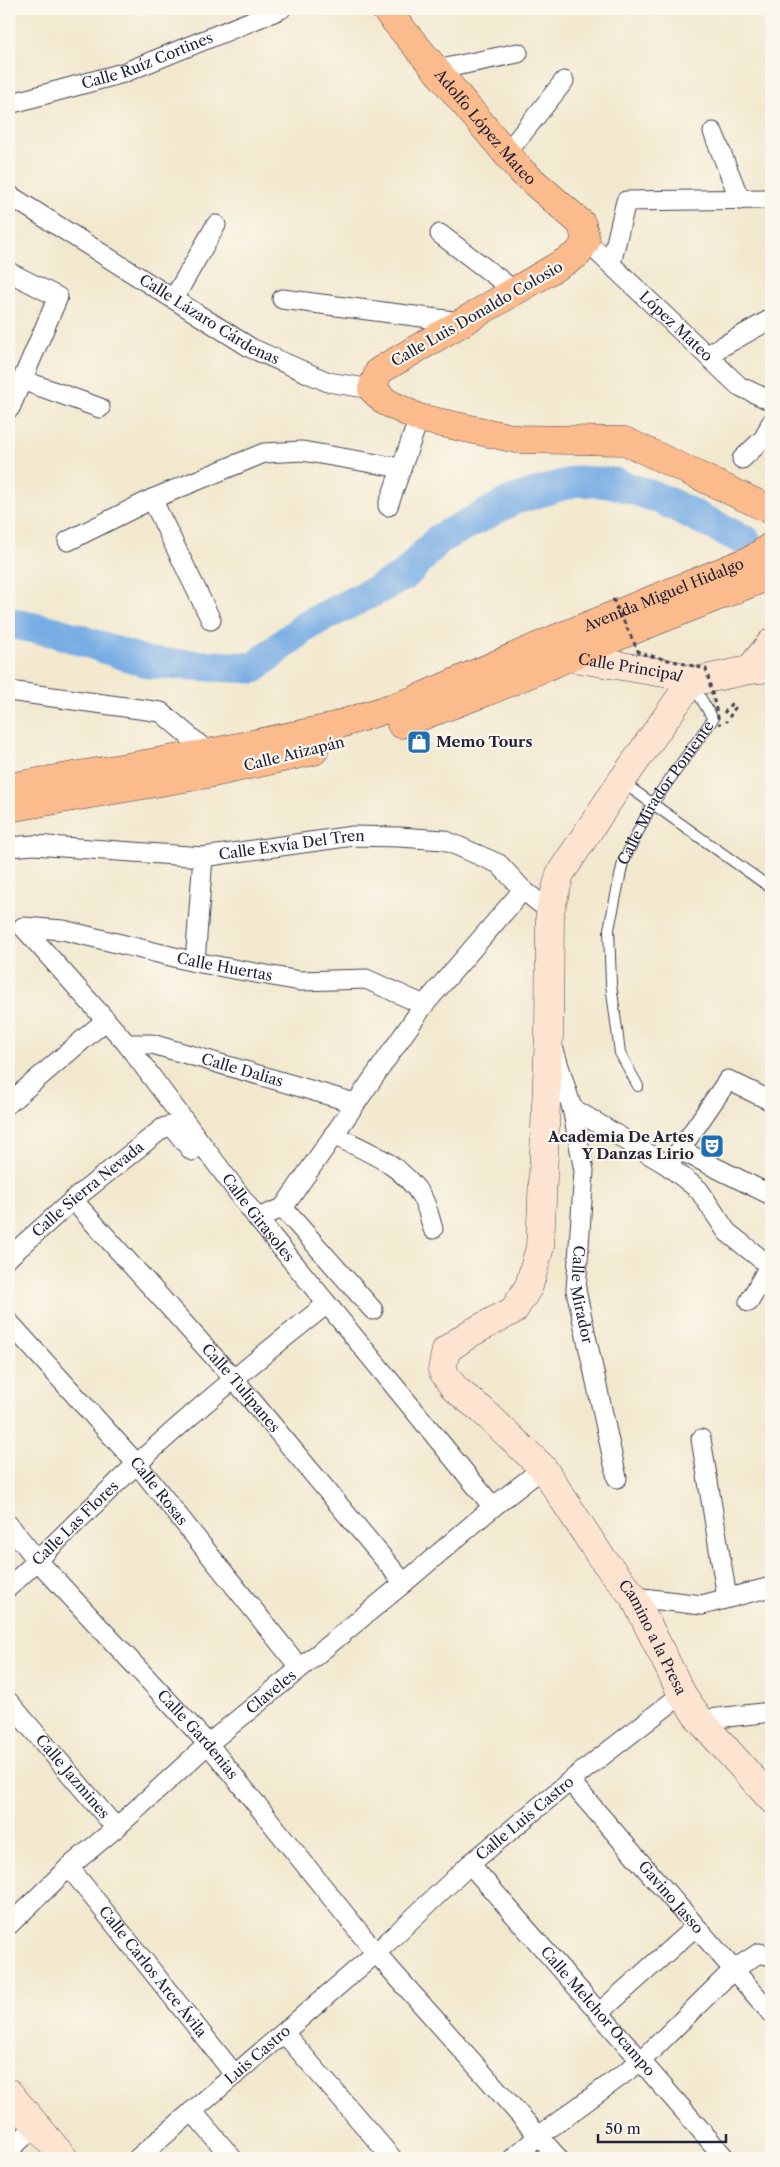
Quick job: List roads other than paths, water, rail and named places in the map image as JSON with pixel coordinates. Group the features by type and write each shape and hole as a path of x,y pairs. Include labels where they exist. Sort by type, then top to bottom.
{"main road":[{"name":"Adolfo López Mateo","path":"385,9 521,171 582,224 586,241"},
{"name":"Calle Luis Donaldo Colosio","path":"372,389 379,371 578,254 586,241"},
{"name":"Calle Lázaro Cárdenas","path":"372,389 386,402 419,418 517,439 625,440 771,510"},
{"name":"Avenida Miguel Hidalgo","path":"561,648 753,559 771,546"},
{"name":"Avenida Miguel Hidalgo","path":"561,648 759,580 771,572"},
{"name":"Calle Atizapán","path":"9,787 209,753 325,729 412,701 561,648"},
{"name":"Calle Atizapán","path":"9,808 208,774 327,748 416,720 561,648"}],"street":[{"name":"Calle Ruíz Cortines","path":"9,104 123,73 281,9"},
{"path":"436,70 518,53"},
{"path":"506,154 564,81"},
{"path":"714,132 740,200"},
{"name":"Calle Lázaro Cárdenas","path":"9,195 251,348 328,382 372,389"},
{"path":"611,264 626,201 764,199"},
{"path":"174,298 216,225"},
{"path":"440,234 515,291"},
{"name":"López Mateo","path":"586,241 739,386 771,401"},
{"path":"9,272 58,297 10,408"},
{"path":"282,299 460,322"},
{"path":"707,356 771,319"},
{"path":"22,380 100,408"},
{"path":"388,506 419,418"},
{"path":"742,458 764,438 771,423"},
{"path":"68,540 152,499 264,453 302,451 401,468"},
{"path":"152,499 211,620"},
{"path":"543,1468 482,1410 455,1389 442,1370 446,1350 469,1334 514,1310 529,1286 540,1247 550,1034 550,911 560,874 621,782 692,682 760,669 771,643"},
{"name":"Calle Principal","path":"561,648 676,675 692,682"},
{"path":"9,690 161,712 209,753"},
{"name":"Calle Exvía Del Tren","path":"9,847 34,845 203,858 353,836 444,840 498,864 523,890 550,911"},
{"path":"195,962 203,858"},
{"path":"257,1218 283,1208 424,1005 523,890"},
{"name":"Calle Huertas","path":"23,927 63,930 195,962 300,981 366,979 424,1005"},
{"name":"Calle Girasoles","path":"23,927 127,1044 257,1218 493,1507"},
{"path":"9,1103 106,1020"},
{"name":"Calle Mirador","path":"550,1034 572,1108 584,1171 576,1290 616,1478"},
{"name":"Calle Dalias","path":"127,1044 152,1044 355,1103"},
{"path":"667,1165 680,1150 728,1080 771,1101"},
{"path":"572,1108 667,1165 699,1190 728,1232 770,1266 749,1302"},
{"name":"Calle Sierra Nevada","path":"9,1256 73,1200 163,1128 169,1126 175,1130 231,1196 242,1198"},
{"path":"333,1135 380,1158 401,1171 424,1200 433,1229"},
{"path":"680,1150 771,1195"},
{"name":"Calle Tulipanes","path":"73,1200 233,1378 404,1583"},
{"path":"283,1208 373,1310"},
{"name":"Calle Las Flores","path":"9,1586 38,1561 137,1464 233,1378 327,1304"},
{"name":"Calle Rosas","path":"9,1322 137,1464 300,1668"},
{"path":"701,1439 727,1598"},
{"name":"Claveles","path":"9,1923 69,1867 116,1828 208,1744 404,1583 493,1507 543,1468"},
{"name":"Camino a la Presa","path":"543,1468 601,1557 634,1597 682,1694 700,1720 771,1799"},
{"name":"Calle Gardenias","path":"9,1525 38,1561 208,1744 376,1953 558,2158"},
{"path":"634,1597 702,1605 771,1587"},
{"name":"Calle Luis Castro","path":"376,1953 470,1864 570,1781 682,1694"},
{"name":"Calle Jazmines","path":"9,1702 116,1828"},
{"path":"700,1720 771,1712"},
{"name":"Gavino Jasso","path":"570,1781 771,2013"},
{"name":"Calle Melchor Ocampo","path":"470,1864 725,2158"},
{"name":"Calle Carlos Arce Ávila","path":"69,1867 235,2075"},
{"path":"599,2013 696,1927"},
{"name":"Luis Castro","path":"138,2158 376,1953"},
{"path":"513,2158 539,2136 640,2061 733,1970 759,1953 771,1956"},
{"path":"284,2033 392,2158"},
{"path":"9,2093 64,2158"},
{"path":"192,2111 232,2158"},
{"path":"9,2150 36,2126"}],"lane":[{"name":"Calle Mirador Poniente","path":"638,1086 620,1054 611,984 610,929 624,862 652,804 713,719 692,682"},
{"path":"621,782 771,888"}],"waterway":[{"path":"9,623 56,632 149,663 254,668 307,625 404,576 439,539 513,500 576,481 614,483 661,499 746,541"}],"place":[{"name":"Memo Tours","path":"419,742"},
{"name":"Academia De Artes Y Danzas Lirio","path":"712,1146"}]}
